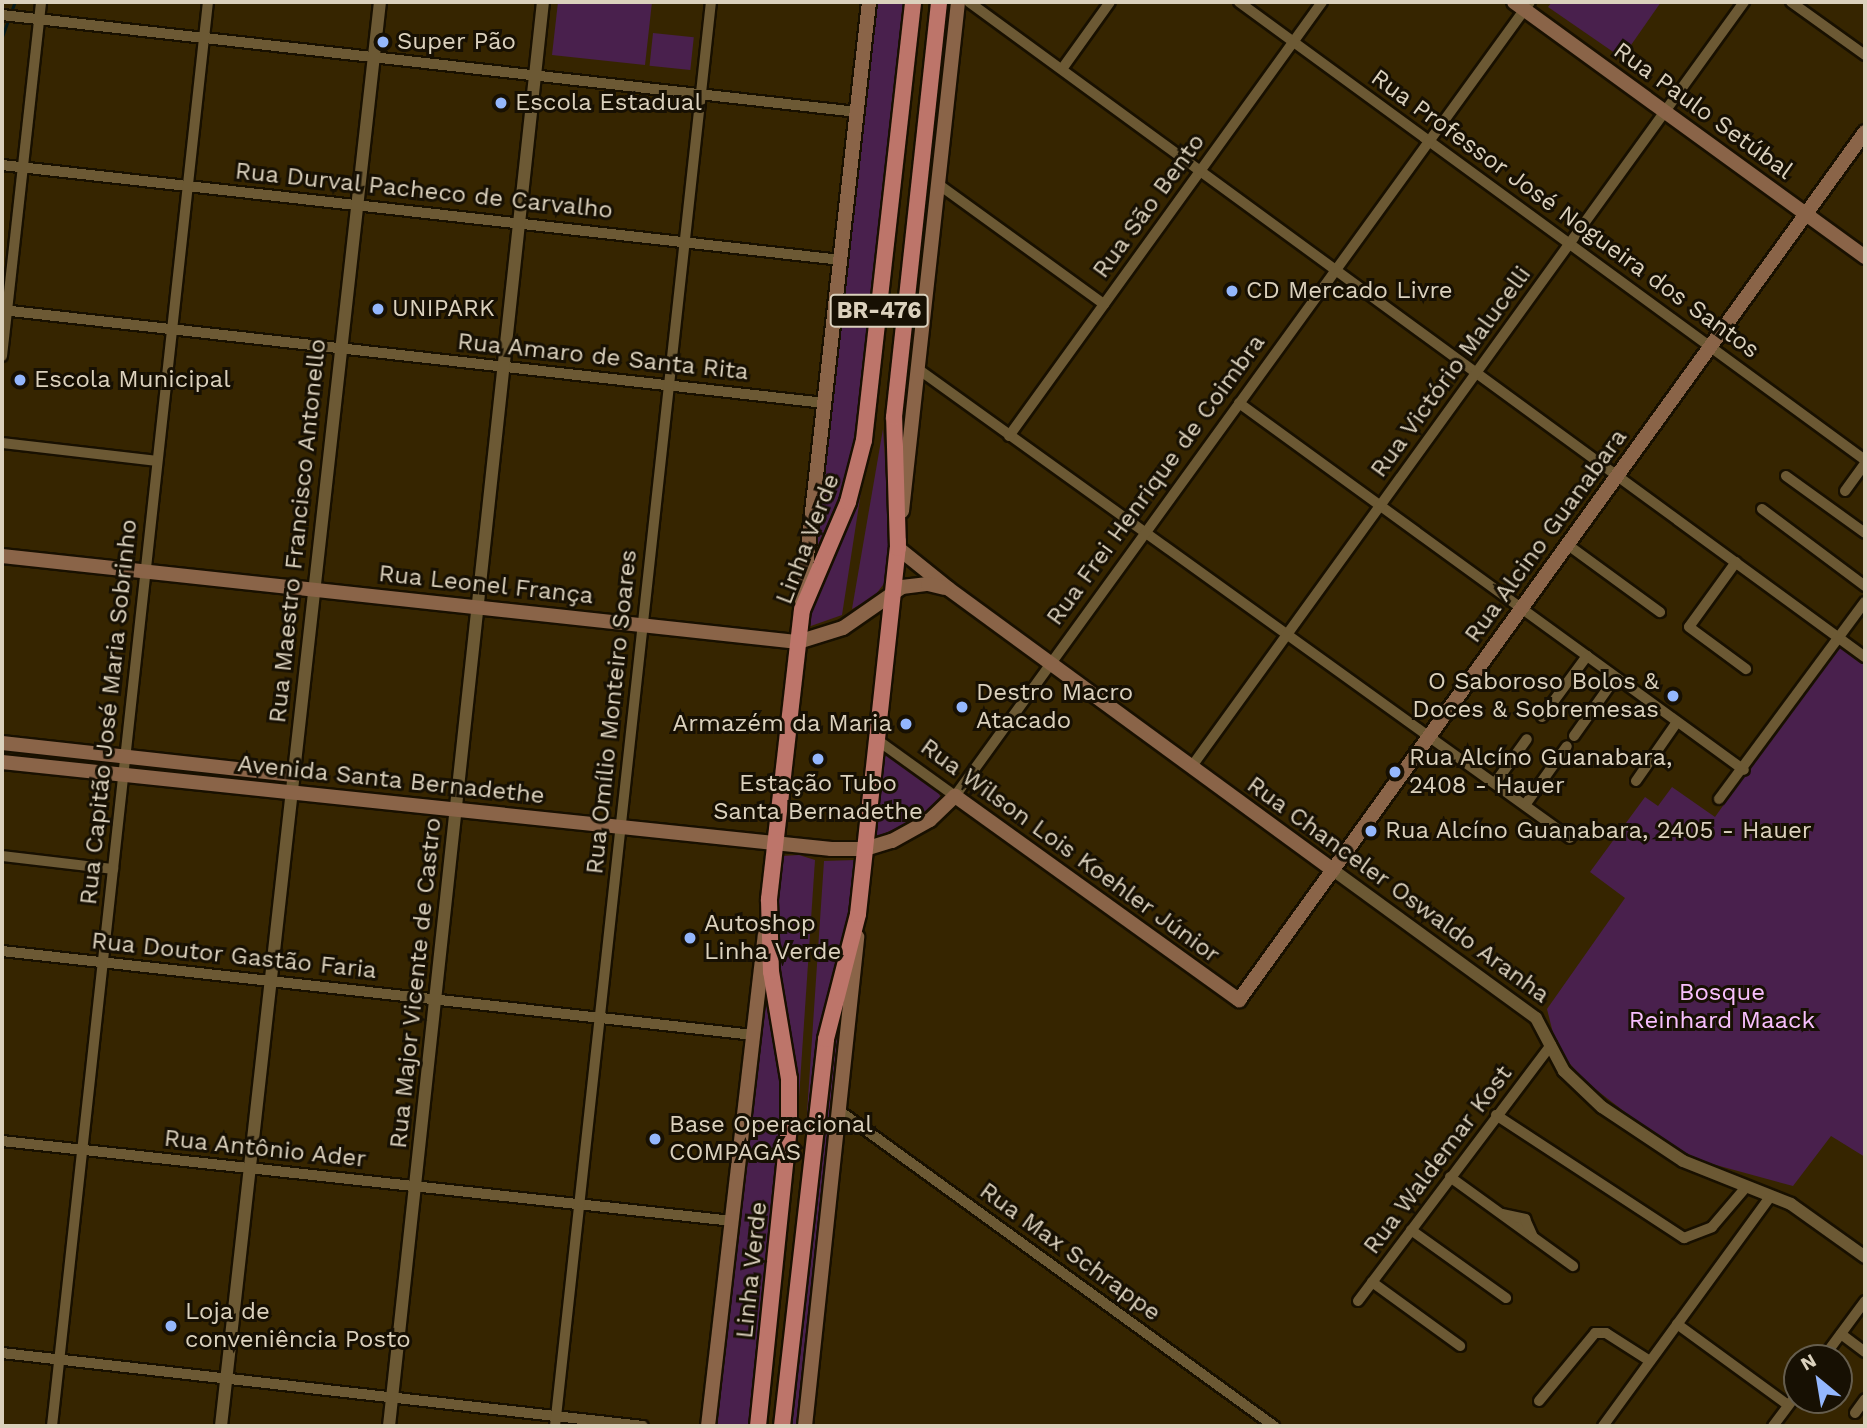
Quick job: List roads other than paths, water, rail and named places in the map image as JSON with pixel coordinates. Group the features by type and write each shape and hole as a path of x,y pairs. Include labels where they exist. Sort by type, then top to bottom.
{"highway":[{"name":"Linha Verde","path":"758,1426 789,1124 789,1079 771,972 769,899 802,610 848,502 862,456 913,2"},
{"name":"Linha Verde","path":"782,1426 826,1039 858,914 890,593 898,548 894,416 939,2"}],"main road":[{"path":"802,610 869,2"},
{"path":"898,548 958,2"},
{"name":"Rua Paulo Setúbal","path":"1523,4 1665,112 1865,257"},
{"name":"Rua Alcino Guanabara","path":"1239,1000 1865,132"},
{"name":"Rua Chanceler Oswaldo Aranha","path":"898,548 949,589 1333,870"},
{"name":"Rua Leonel França","path":"2,556 798,642 843,628 890,593 915,584 949,589"},
{"name":"Avenida Santa Bernadethe","path":"2,743 293,775"},
{"name":"Avenida Santa Bernadethe","path":"2,762 775,845 865,849"},
{"name":"Rua Frei Henrique de Coimbra","path":"865,849 920,827 955,796"},
{"name":"Rua Wilson Lois Koehler Júnior","path":"955,796 1239,1000"},
{"path":"708,1426 769,899"},
{"path":"805,1426 841,1112 858,914"}],"street":[{"path":"2,356 4,310 41,2"},
{"name":"Rua Capitão José Maria Sobrinho","path":"52,1426 208,2"},
{"name":"Rua Maestro Francisco Antonello","path":"221,1426 339,348 370,57 373,2"},
{"name":"Rua Maestro Francisco Antonello","path":"370,57 380,2"},
{"name":"Rua Major Vicente de Castro","path":"389,1426 543,2"},
{"name":"Rua Omílio Monteiro Soares","path":"556,1421 711,2"},
{"path":"969,2 1865,657"},
{"path":"1062,69 1110,2"},
{"name":"Rua Professor José Nogueira dos Santos","path":"1239,2 1865,462"},
{"name":"Rua São Bento","path":"1009,436 1322,2"},
{"name":"Rua Victório Malucelli","path":"1192,766 1744,2"},
{"path":"1791,2 1865,55"},
{"name":"Rua Frei Henrique de Coimbra","path":"955,796 1429,141 1523,4"},
{"path":"2,15 857,112"},
{"name":"Rua Durval Pacheco de Carvalho","path":"2,165 841,260"},
{"path":"938,184 1104,304"},
{"name":"Rua Amaro de Santa Rita","path":"4,310 825,403"},
{"path":"918,369 1416,732 1430,736 1570,838"},
{"path":"1239,403 1744,770"},
{"path":"2,443 158,461"},
{"path":"1844,491 1865,462"},
{"path":"1786,476 1865,533"},
{"path":"1762,509 1865,586"},
{"path":"1568,545 1660,611"},
{"path":"1736,562 1689,627 1746,669"},
{"path":"1719,799 1744,770 1865,602"},
{"path":"1542,717 1587,656"},
{"path":"1574,736 1616,677"},
{"path":"1636,781 1677,722"},
{"name":"Rua Wilson Lois Koehler Júnior","path":"875,739 955,796"},
{"path":"1495,783 1527,739"},
{"path":"1525,805 1567,746"},
{"path":"2,856 113,869"},
{"name":"Rua Chanceler Oswaldo Aranha","path":"1333,870 1536,1018 1570,1080 1602,1107 1669,1154 1799,1208 1865,1257"},
{"name":"Rua Doutor Gastão Faria","path":"2,951 753,1035"},
{"name":"Rua Waldemar Kost","path":"1359,1301 1551,1045"},
{"name":"Rua Max Schrappe","path":"841,1112 1274,1426"},
{"path":"1496,1115 1684,1238 1712,1227 1746,1187"},
{"name":"Rua Antônio Ader","path":"2,1141 732,1221"},
{"path":"1450,1177 1573,1266"},
{"path":"1603,1426 1771,1196"},
{"path":"1411,1230 1506,1298"},
{"path":"1372,1282 1460,1346"},
{"path":"1834,1344 1865,1301"},
{"path":"1677,1324 1783,1401"},
{"path":"1539,1401 1595,1333 1606,1333 1650,1361"},
{"path":"1841,1334 1865,1352"},
{"path":"2,1353 392,1398 556,1421 643,1426"},
{"path":"1855,1413 1865,1399"}],"waterway":[{"path":"2,37 15,2"}],"place":[{"name":"Super Pão","path":"383,42"},
{"name":"Escola Estadual","path":"501,103"},
{"name":"CD Mercado Livre","path":"1232,291"},
{"name":"UNIPARK","path":"378,309"},
{"name":"Escola Municipal","path":"20,380"},
{"name":"O Saboroso Bolos & Doces & Sobremesas","path":"1673,696"},
{"name":"Destro Macro Atacado","path":"962,707"},
{"name":"Armazém da Maria","path":"906,724"},
{"name":"Estação Tubo Santa Bernadethe","path":"818,759"},
{"name":"Rua Alcíno Guanabara, 2408 - Hauer","path":"1395,772"},
{"name":"Rua Alcíno Guanabara, 2405 - Hauer","path":"1371,831"},
{"name":"Autoshop Linha Verde","path":"690,938"},
{"name":"Base Operacional COMPAGÁS","path":"655,1139"},
{"name":"Loja de conveniência Posto","path":"171,1326"}],"park label":[{"name":"Bosque Reinhard Maack","path":"1722,1007"}]}
